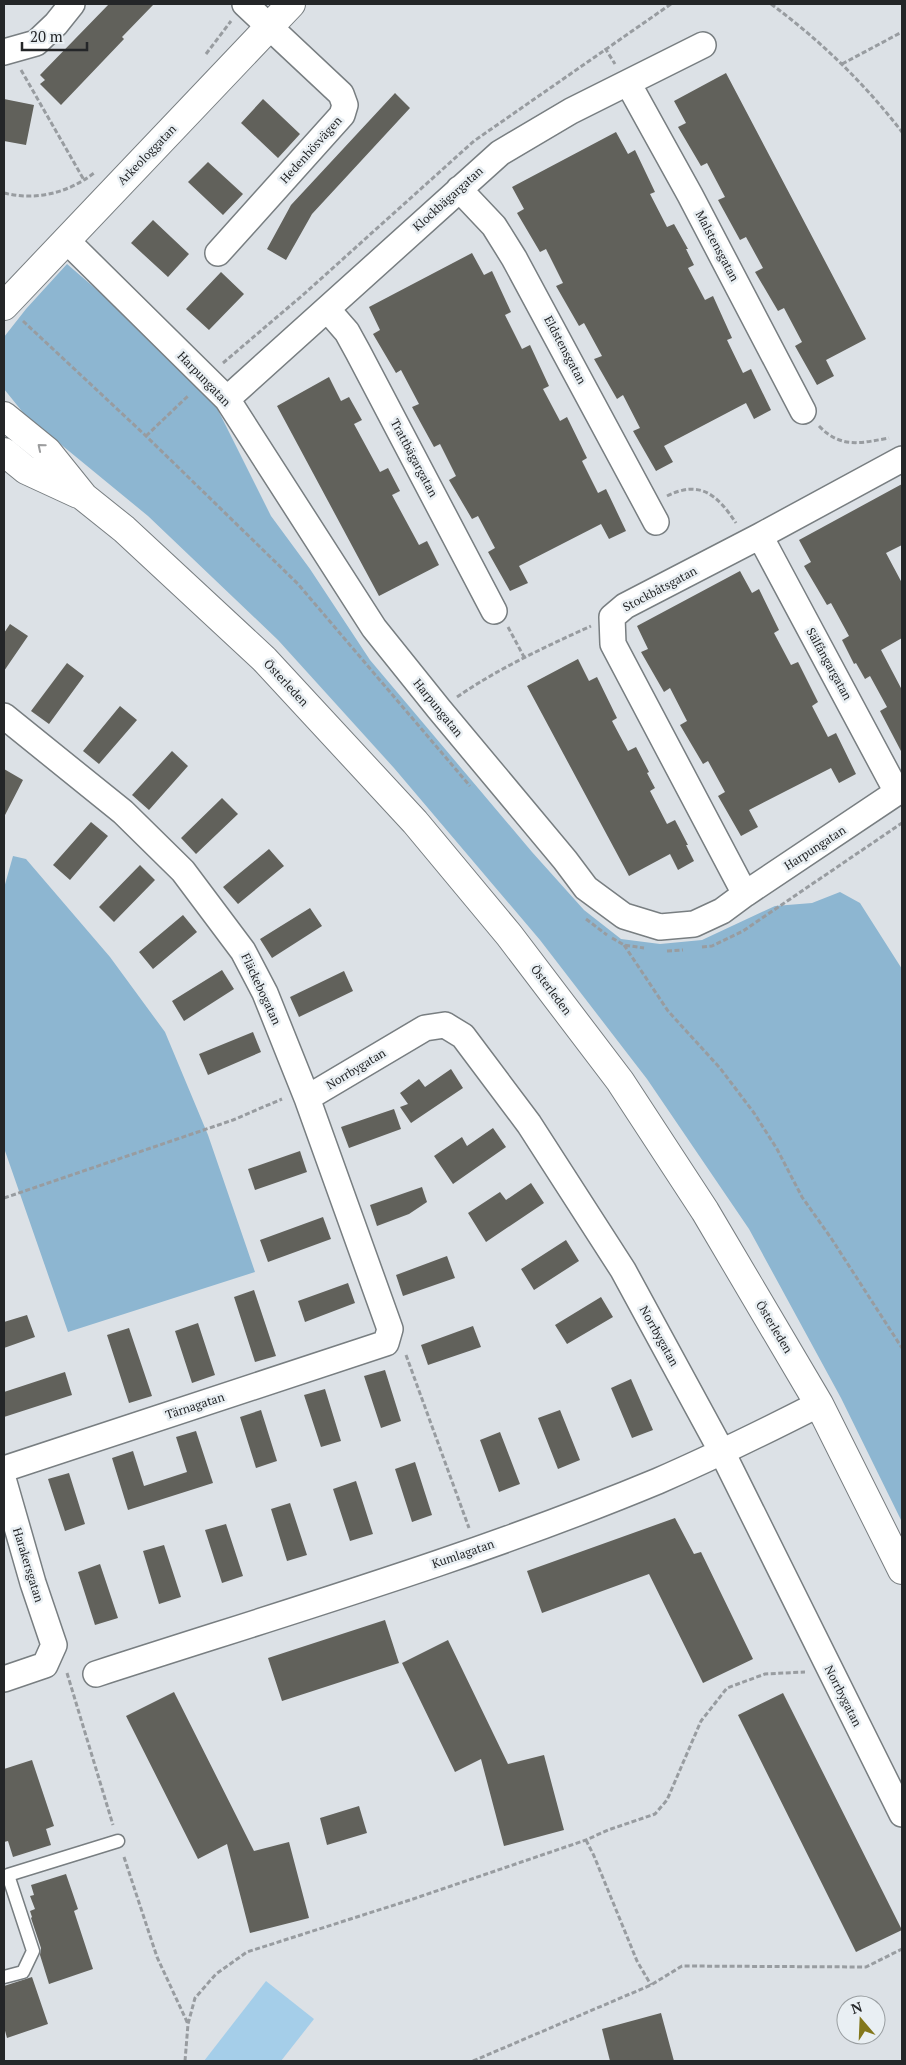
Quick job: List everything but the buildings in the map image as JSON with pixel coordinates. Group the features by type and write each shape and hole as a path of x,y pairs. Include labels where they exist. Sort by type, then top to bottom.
{"main road":[{"name":"Arkeologgatan","path":"11,311 66,240 290,4"},
{"name":"Österleden","path":"4,416 47,451 84,497 124,529 264,659 415,822 509,935 620,1081 705,1211 819,1404 902,1570"},
{"name":"Österleden","path":"4,452 26,470 84,497"}],"street":[{"path":"12,61 36,43 56,24 72,4"},
{"path":"245,4 269,27"},
{"name":"Hedenhösvägen","path":"218,253 342,115 345,106 341,94 269,27"},
{"name":"Klockbägargatan","path":"227,399 500,152 532,132 703,45"},
{"name":"Malstensgatan","path":"628,83 690,195 803,411"},
{"name":"Eldstensgatan","path":"459,189 494,226 514,258 652,514"},
{"name":"Harpungatan","path":"66,240 227,399 374,628 586,888 624,916 660,927 694,924 722,911 900,791"},
{"name":"Trattbägargatan","path":"327,309 347,332 494,611"},
{"name":"Stockbåtsgatan","path":"745,894 613,644 612,617 625,606 760,536 898,448"},
{"name":"Sälfångargatan","path":"760,536 900,791"},
{"name":"Fläckebogatan","path":"4,716 122,812 183,871 244,951 265,993 307,1098 390,1329 386,1343"},
{"name":"Norrbygatan","path":"307,1098 425,1028 445,1025 463,1036 529,1124 623,1270 722,1452 902,1814"},
{"name":"Tärnagatan","path":"4,1468 386,1343"},
{"name":"Kumlagatan","path":"96,1674 477,1550 657,1481 722,1452 819,1404"},
{"name":"Harakersgatan","path":"4,1482 53,1647 45,1665 4,1679"}],"lane":[{"path":"6,1876 118,1840"},
{"path":"4,1862 6,1876 33,1951 23,1972 4,1977"}],"path":[{"path":"199,62 213,47 245,4"},
{"path":"771,4 842,64 873,96 902,132"},
{"path":"842,64 902,32"},
{"path":"12,61 84,180"},
{"path":"4,193 29,197 47,195 66,189 97,171"},
{"path":"11,311 180,468 298,584 473,790"},
{"path":"803,411 810,408 818,425 829,436 846,443 898,448"},
{"path":"652,514 673,493 692,490 704,492 713,495 724,504 744,535 760,536"},
{"path":"494,611 498,609 524,657"},
{"path":"439,709 482,680 524,657 612,617"},
{"path":"585,918 592,925 624,945 668,1011 720,1068 754,1113 777,1149 802,1197 832,1238 902,1348"},
{"path":"4,1198 233,1120 290,1096 307,1098"},
{"path":"386,1343 404,1352 477,1550"},
{"path":"185,2061 188,2024 195,1998 216,1974 247,1952 410,1900 586,1840 616,1827 655,1814 667,1800 701,1721 728,1688 765,1674 815,1671 828,1664"},
{"path":"586,1840 637,1961 651,1985"},
{"path":"474,2061 651,1985 682,1966 866,1967 902,1949"}],"shaded area":[{"path":"67,264 140,327 214,402 271,516 310,569 370,660 532,852 584,910 621,939 660,944 702,940 775,906 812,903 840,892 860,903 902,969 902,1522 841,1398 749,1229 647,1079 540,940 394,768 278,640 148,516 25,415 4,389 4,337 26,309"},
{"path":"13,856 26,859 110,957 165,1032 208,1135 255,1272 68,1332 4,1148 4,888"},
{"path":"266,1981 314,2019 281,2061 204,2061"}]}
